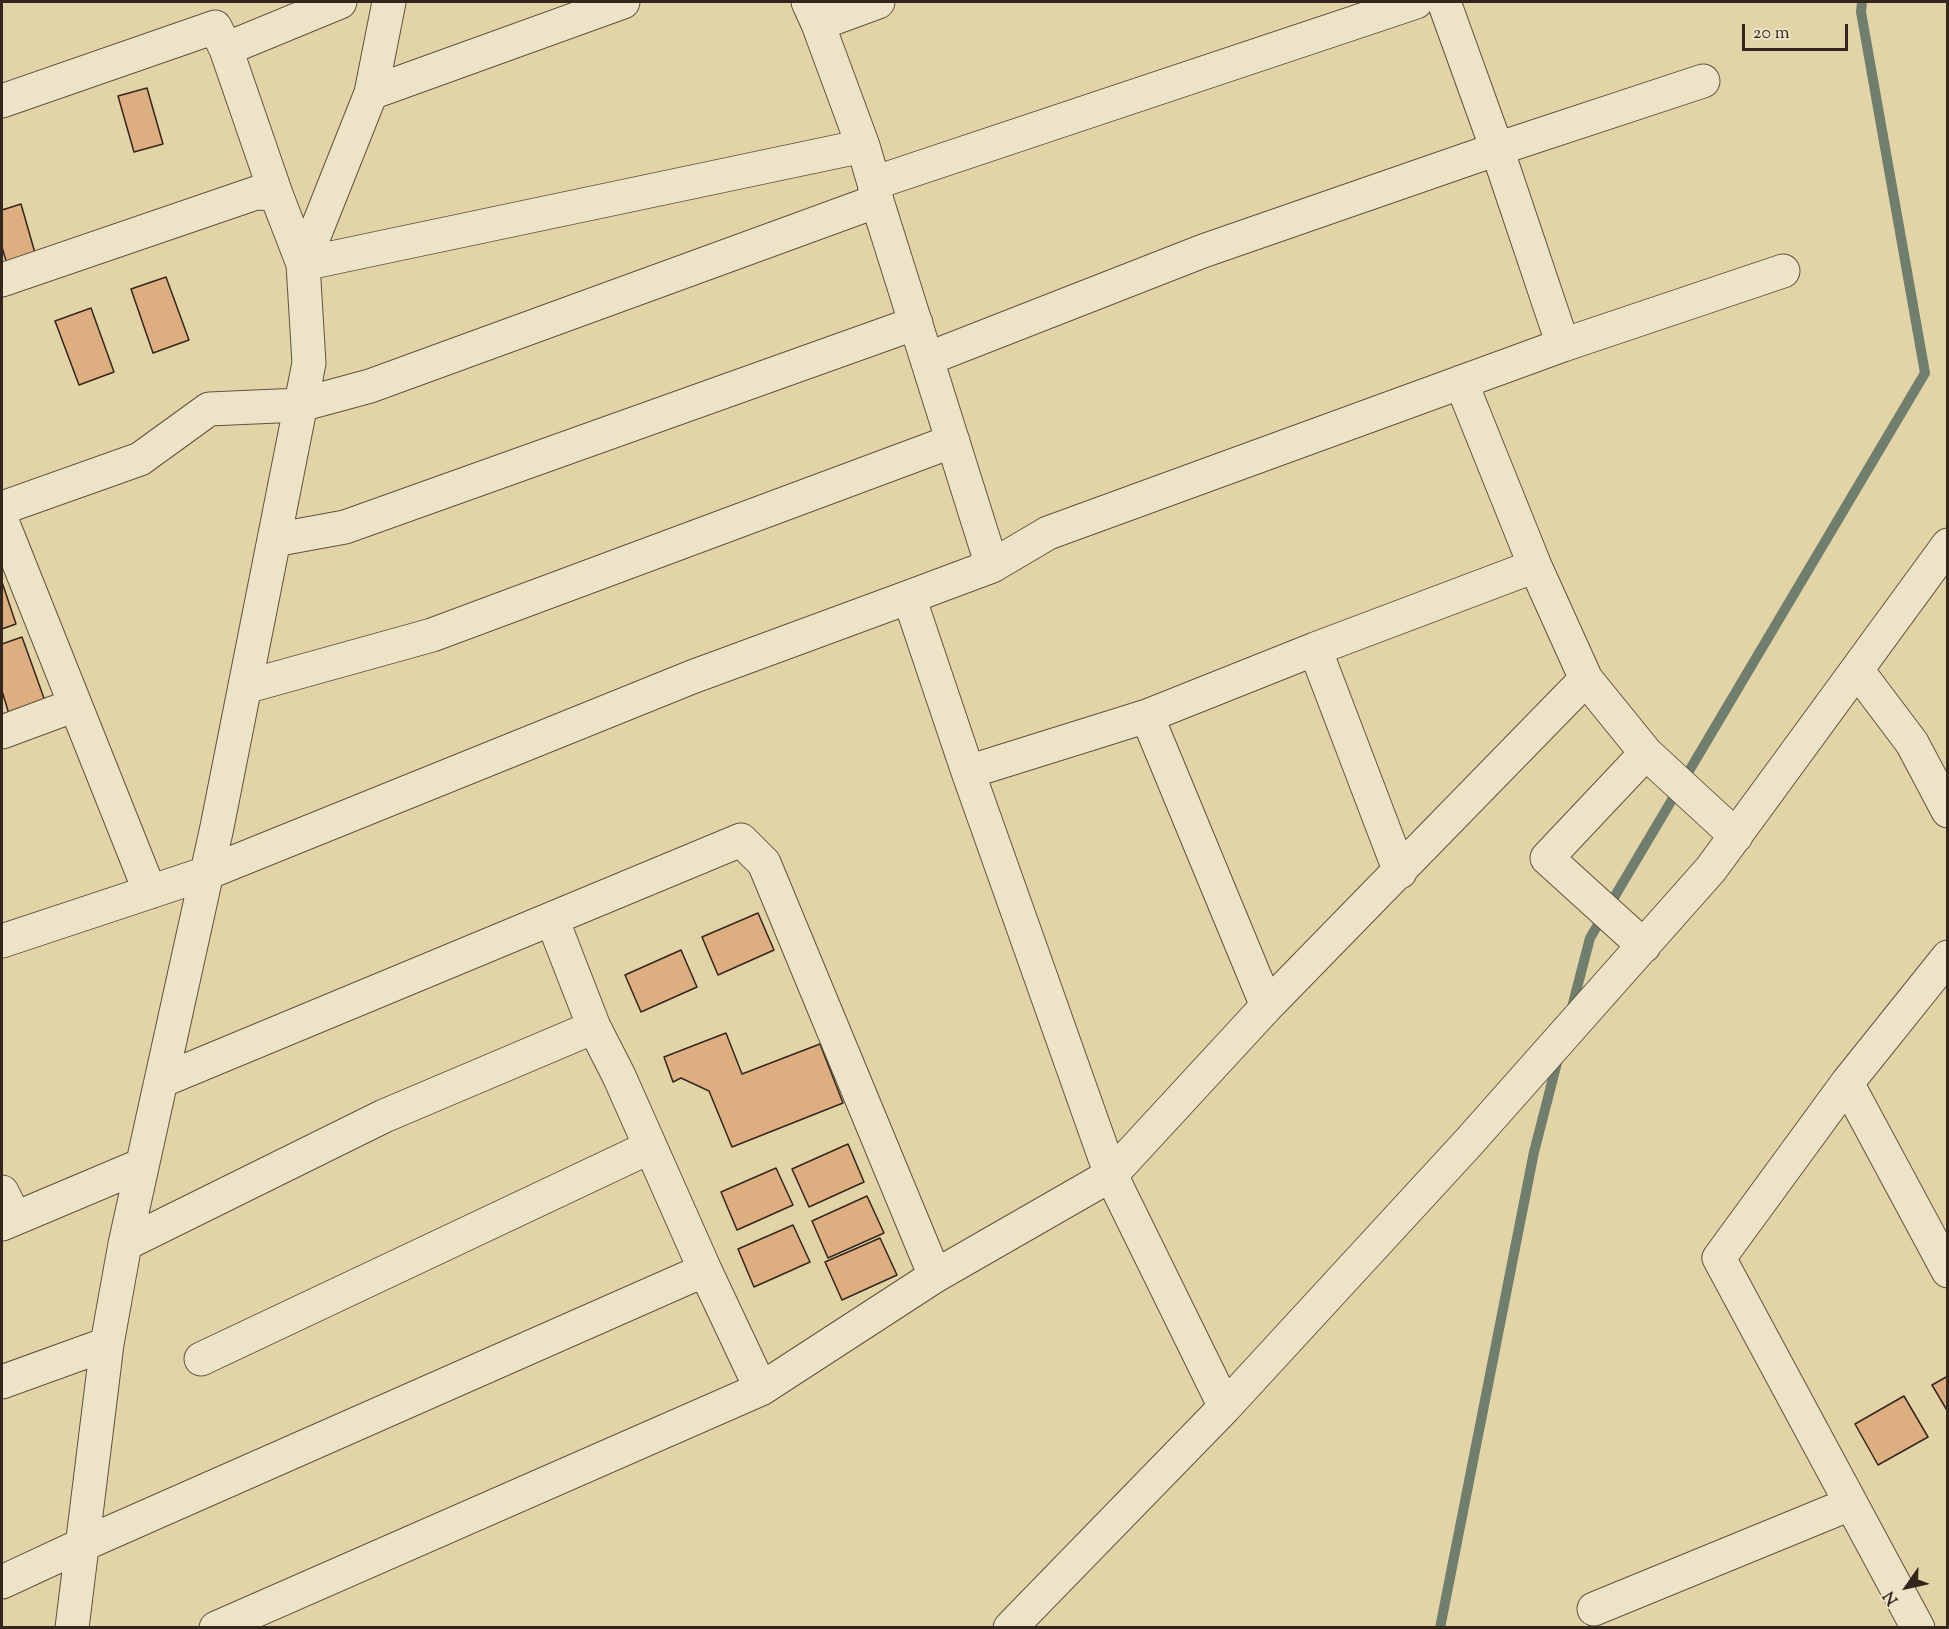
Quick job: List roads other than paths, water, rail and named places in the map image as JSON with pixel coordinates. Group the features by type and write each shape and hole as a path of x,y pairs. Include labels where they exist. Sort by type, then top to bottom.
{"street":[{"path":"226,49 340,2"},
{"path":"303,264 371,93 389,2"},
{"path":"371,93 623,2"},
{"path":"878,2 813,13 863,146 875,192 993,566"},
{"path":"2,508 140,459 209,409 300,405 370,386 875,192 1416,2"},
{"path":"1444,2 1497,149 1563,345"},
{"path":"2,101 216,27 226,49 276,194 303,264 309,363 207,873 125,1244 107,1344 72,1628"},
{"path":"927,359 1203,251 1497,149 1703,81"},
{"path":"303,264 863,146"},
{"path":"2,280 256,193 276,194"},
{"path":"2,941 207,873 692,677 993,566 1048,533 1563,345 1783,271"},
{"path":"274,540 345,528 916,323"},
{"path":"1461,382 1535,566 1586,679 1654,760 1736,836"},
{"path":"244,687 432,635 953,441"},
{"path":"2,521 150,892"},
{"path":"1010,1628 1225,1407 1538,1065 1591,1005 1634,936 1712,869 1947,545"},
{"path":"968,772 1147,716 1315,649 1535,566"},
{"path":"909,597 968,772 1111,1175 1225,1407"},
{"path":"1315,649 1400,872"},
{"path":"1857,670 1912,743 1943,791"},
{"path":"216,1628 761,1389 935,1276 1111,1175 1267,1006 1586,679"},
{"path":"2,732 75,705"},
{"path":"1147,716 1267,1006"},
{"path":"1634,936 1547,858 1654,760"},
{"path":"161,1081 741,840 764,863 935,1276"},
{"path":"552,919 594,1027 619,1076 705,1270 761,1389"},
{"path":"1918,1628 1719,1258 1847,1083 1947,957"},
{"path":"125,1244 384,1116 594,1027"},
{"path":"1847,1083 1947,1271"},
{"path":"201,1359 650,1147"},
{"path":"6,1211 142,1165"},
{"path":"2,1582 705,1270"},
{"path":"2,1382 107,1344"},
{"path":"1594,1609 1850,1504"}],"waterway":[{"path":"1571,1011 1590,938 1925,373 1861,12 1862,2"},
{"path":"1440,1628 1534,1152 1559,1055"}]}
